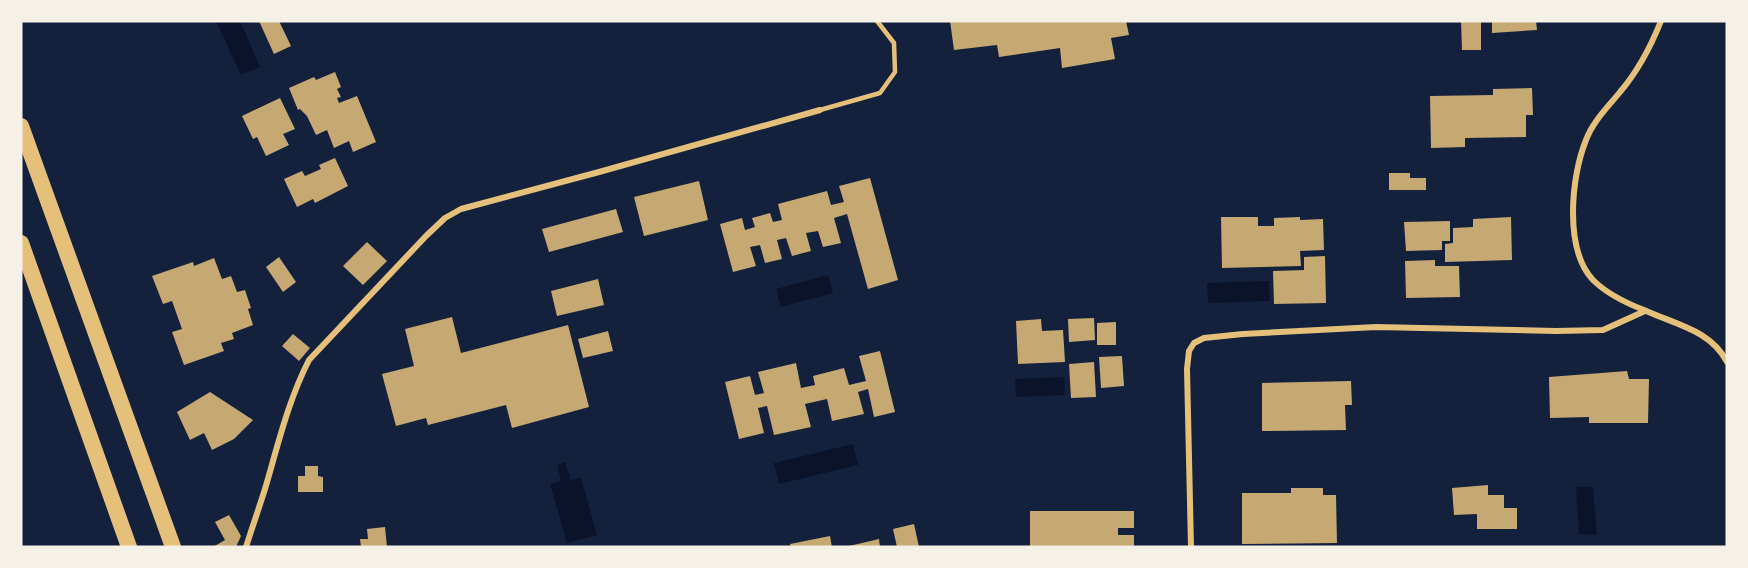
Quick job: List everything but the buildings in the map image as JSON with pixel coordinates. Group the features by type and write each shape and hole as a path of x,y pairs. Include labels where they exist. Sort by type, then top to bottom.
{"highway":[{"path":"21,126 173,547"},
{"path":"21,243 129,547"}],"street":[{"path":"1661,21 1634,73 1601,114 1586,140 1577,171 1572,205 1575,235 1581,261 1593,280 1613,295 1645,311 1701,333 1727,362"},
{"path":"246,547 280,435 309,360 445,218 461,209 820,110"},
{"path":"1191,547 1186,369 1189,351 1194,343 1204,338 1243,334 1376,327 1603,330 1645,311"}],"lane":[{"path":"820,110 880,93 895,72 894,43 877,21"}],"water":[{"path":"216,21 240,21 260,67 241,75"},
{"path":"828,275 833,293 781,307 776,289"},
{"path":"1269,281 1270,301 1208,303 1207,283"},
{"path":"1064,377 1065,395 1016,397 1015,379"},
{"path":"853,444 858,465 779,484 774,463"},
{"path":"565,462 571,480 581,478 597,535 567,543 550,484 561,481 557,465"},
{"path":"1576,487 1593,487 1597,535 1579,534"}]}
